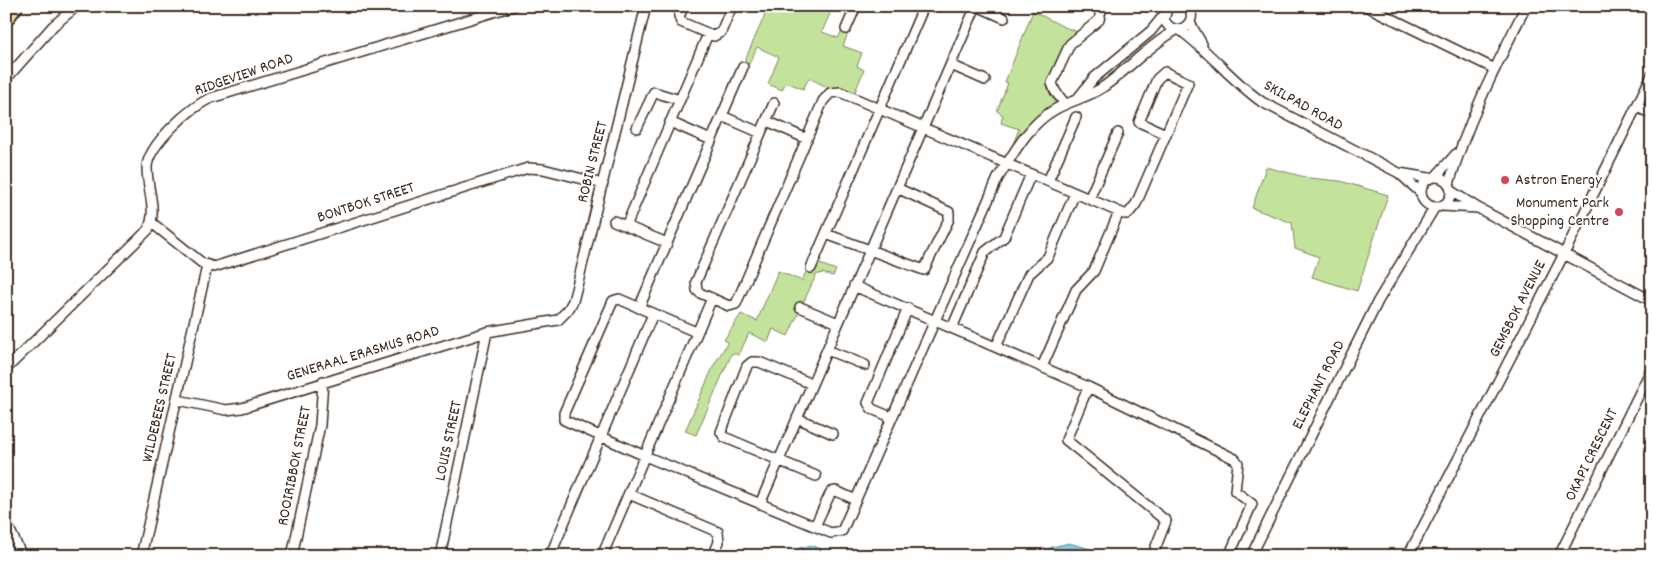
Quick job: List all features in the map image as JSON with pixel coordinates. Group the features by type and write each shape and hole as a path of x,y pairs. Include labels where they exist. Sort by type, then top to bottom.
{"main road":[{"path":"6,21 16,6"}],"street":[{"path":"6,79 54,26 77,6"},
{"path":"478,6 485,15"},
{"name":"RIDGEVIEW ROAD","path":"152,222 153,210 147,162 160,142 189,110 201,102 513,6"},
{"name":"ROBIN STREET","path":"558,320 568,310 573,301 646,6"},
{"path":"684,6 679,16 681,22 708,34 718,36 732,6"},
{"path":"846,29 856,6"},
{"path":"811,268 924,6"},
{"path":"760,504 976,6 1004,18"},
{"path":"1065,104 1055,91 1052,83 1070,44 1099,20 1101,11 1099,6"},
{"path":"1366,6 1495,69"},
{"path":"1438,206 1449,200 1458,152 1495,69 1526,6"},
{"path":"1078,98 1094,78 1151,31 1165,9"},
{"name":"SKILPAD ROAD","path":"1165,9 1168,26 1178,30 1205,49 1242,87 1276,111 1399,173 1421,193"},
{"path":"696,332 619,299 613,301 564,413 564,420 645,456 831,533 842,531 998,178 1007,164 1032,128 1065,104 1089,95 1105,86 1158,42 1190,23 1192,9"},
{"name":"SKILPAD ROAD","path":"1190,23 1205,49"},
{"path":"626,226 708,34"},
{"path":"950,65 985,80"},
{"path":"639,308 743,67"},
{"path":"774,103 696,282 696,290 729,306 736,304 823,101 830,93 840,92 1119,212 1128,214 1136,204 1188,83 1165,72 1157,79 1139,122 1166,134"},
{"name":"GEMSBOK AVENUE","path":"1408,556 1564,254 1652,76"},
{"path":"637,128 654,92 680,100"},
{"path":"1637,107 1652,114"},
{"path":"722,116 762,133"},
{"path":"1048,181 1076,117"},
{"path":"767,121 807,139"},
{"path":"670,122 712,140"},
{"path":"1089,199 1118,133"},
{"path":"1458,152 1422,184 1421,193 1425,202 1438,206 1478,208"},
{"name":"BONTBOK STREET","path":"208,266 219,266 528,168 544,169 603,184"},
{"name":"SKILPAD ROAD","path":"1399,173 1432,177"},
{"path":"952,328 985,252 1004,237 1031,174"},
{"path":"1432,177 1445,180 1450,188 1478,208 1652,301"},
{"path":"826,234 924,270 949,219 949,212 897,188"},
{"path":"996,347 1029,274 1048,257 1075,193"},
{"name":"ELEPHANT ROAD","path":"1420,230 1425,202"},
{"name":"ELEPHANT ROAD","path":"1251,556 1378,301 1420,230 1438,206"},
{"path":"1042,367 1076,290 1094,271 1119,212"},
{"path":"614,221 667,243"},
{"path":"6,369 148,230 152,222 208,266"},
{"name":"WILDEBEES STREET","path":"141,556 208,266"},
{"path":"854,286 1088,387 1237,461 1235,491 1252,504 1229,556"},
{"path":"602,556 712,298"},
{"path":"800,307 838,323"},
{"path":"891,417 872,409 868,403 908,308"},
{"path":"550,556 653,314"},
{"name":"GENERAAL ERASMUS ROAD","path":"178,400 226,410 242,408 323,381 487,332 558,320"},
{"name":"LOUIS STREET","path":"440,556 487,332"},
{"path":"826,350 864,365"},
{"path":"812,384 759,362 752,362 747,366 721,432 724,437 816,476"},
{"name":"OKAPI CRESCENT","path":"1559,556 1652,368"},
{"name":"ROOIRIBBOK STREET","path":"292,556 320,425 323,381"},
{"path":"1088,387 1066,440 1166,521 1155,549"},
{"path":"797,418 834,434"},
{"path":"815,526 831,492 836,491 856,500"},
{"path":"629,494 718,532 719,542 713,556"},
{"path":"6,522 22,556"}],"green space":[{"path":"769,6 833,6 822,32 838,38 842,31 848,33 843,46 862,53 857,66 864,70 854,94 831,89 809,78 803,89 786,82 782,90 768,84 779,57 757,47 749,64 744,62"},
{"path":"1033,11 1078,32 1049,82 1050,92 1055,97 1055,105 1035,119 1013,144 1019,129 1001,123 1003,115 997,111 1008,83 1005,82"},
{"path":"1266,167 1309,178 1340,181 1388,195 1357,291 1312,277 1319,257 1295,248 1292,223 1252,208"},
{"path":"820,264 836,270 833,276 822,273 816,275 788,336 773,329 768,342 749,333 739,355 732,353 696,435 685,431 714,365 728,342 724,340 741,314 757,321 778,271 802,281 808,267"}],"water":[{"path":"1069,543 1087,548 1102,556 1032,556 1052,547"},
{"path":"812,545 835,556 793,556 799,548"}],"place":[{"name":"Astron Energy","path":"1505,180"},
{"name":"Monument Park Shopping Centre","path":"1619,212"}]}
